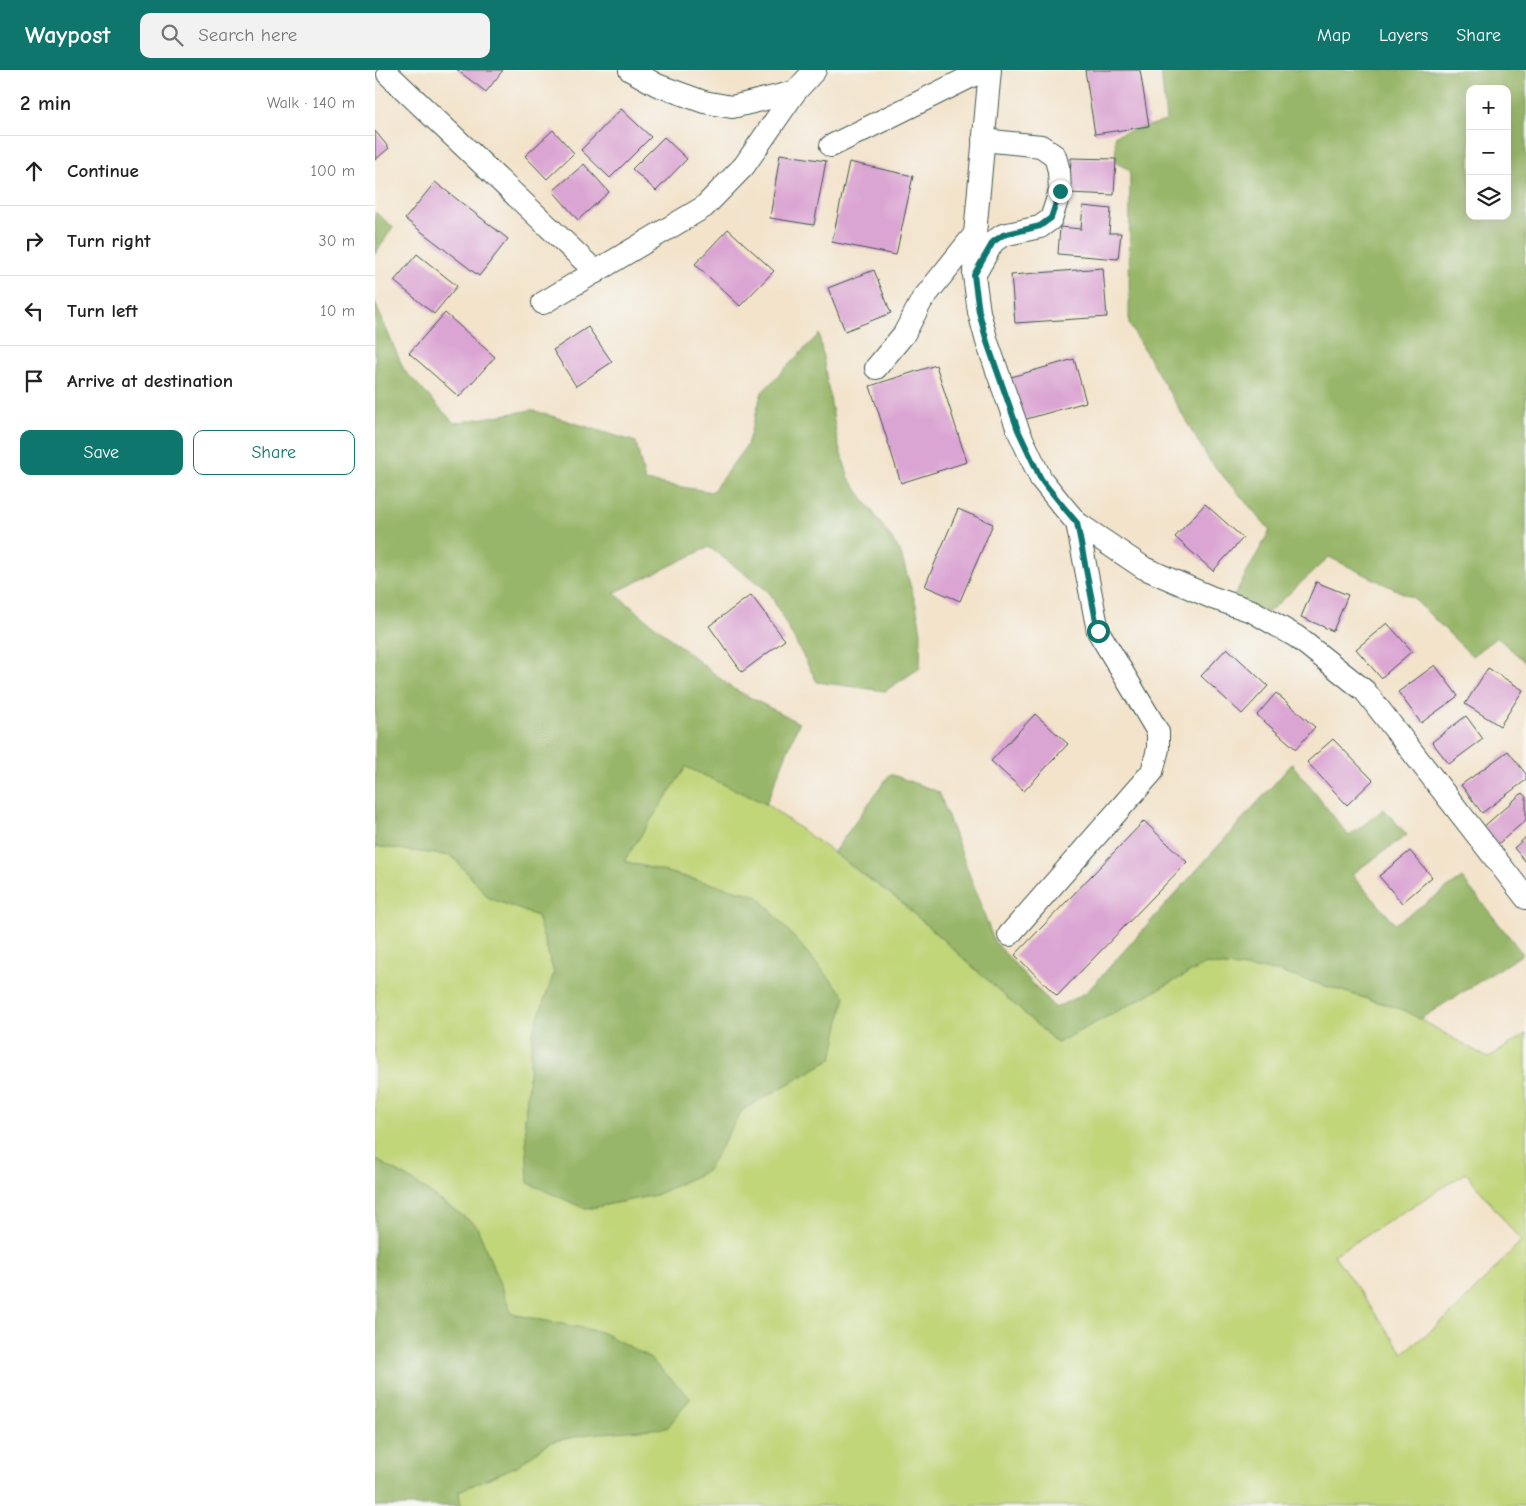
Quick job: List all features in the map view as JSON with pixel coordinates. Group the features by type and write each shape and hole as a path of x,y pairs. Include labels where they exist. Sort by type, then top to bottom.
{"street":[{"path":"630,70 657,85 696,99 732,107 795,92"},
{"path":"543,303 704,207 744,166 795,92 815,70"},
{"path":"831,146 984,70"},
{"path":"990,70 975,234 974,275 979,312 987,342 1018,430 1041,479 1077,523 1144,568 1213,598 1252,611 1297,637 1358,685 1385,715 1436,784 1526,898"},
{"path":"388,74 596,272"},
{"path":"974,275 993,242 1003,235 1040,226 1051,218 1060,191 1059,171 1055,156 1041,146 983,140"},
{"path":"876,368 904,334 922,300 975,234"},
{"path":"1009,935 1152,772 1159,749 1158,732 1098,631 1077,523"}],"green space":[{"path":"1161,70 1526,70 1526,244 1524,263 1526,265 1526,663 1497,637 1472,656 1413,598 1329,557 1269,612 1232,600 1270,530 1209,460 1129,324 1130,170 1116,163 1115,135 1166,121"},
{"path":"375,212 393,227 375,254"},
{"path":"375,303 404,370 454,423 532,410 636,442 645,481 712,492 747,445 762,392 819,334 838,444 849,478 900,551 916,605 921,632 920,668 885,691 817,682 769,592 709,547 614,593 732,688 799,723 766,804 686,767 624,861 758,896 845,996 832,1059 742,1110 707,1171 655,1195 586,1209 528,1183 525,1119 533,1032 554,973 537,916 489,898 452,856 375,846"},
{"path":"1292,764 1349,836 1384,809 1407,835 1352,874 1395,924 1462,878 1523,954 1420,1019 1404,1010 1277,971 1206,964 1057,1043 900,901 833,853 890,774 939,792 994,941 1055,1008 1087,992"},
{"path":"686,766 766,804 900,901 1057,1043 1206,964 1277,971 1404,1010 1488,1058 1526,1034 1526,1506 461,1506 458,1491 517,1466 550,1442 589,1434 647,1356 601,1332 512,1314 476,1225 411,1180 375,1159 375,846 452,856 489,898 537,916 554,973 533,1032 525,1119 529,1183 586,1209 655,1195 707,1171 742,1110 832,1059 758,896 623,861","holes":["1466,1173 1521,1241 1456,1310 1403,1353 1334,1255"]},
{"path":"375,1159 411,1180 476,1225 512,1314 601,1332 647,1356 691,1398 667,1428 589,1434 550,1442 517,1466 459,1491 461,1506 375,1506"}],"building":[{"path":"457,70 503,70 486,92"},
{"path":"1085,70 1140,70 1149,126 1095,134"},
{"path":"621,109 651,137 610,178 581,150"},
{"path":"553,130 574,153 547,179 525,156"},
{"path":"375,131 389,148 375,160"},
{"path":"664,137 687,159 656,191 632,169"},
{"path":"780,154 826,161 814,225 770,218"},
{"path":"1071,158 1116,159 1114,195 1069,193"},
{"path":"849,162 913,176 896,255 832,242"},
{"path":"584,164 609,192 578,220 553,191"},
{"path":"435,182 508,239 479,276 405,219"},
{"path":"1083,206 1111,209 1109,233 1121,233 1118,259 1058,254 1060,227 1081,229"},
{"path":"728,229 774,271 740,306 695,264"},
{"path":"417,254 457,286 434,314 394,281"},
{"path":"1103,268 1107,317 1015,323 1011,275"},
{"path":"874,270 891,313 845,331 828,288"},
{"path":"445,313 495,357 459,397 409,353"},
{"path":"588,327 612,362 576,386 553,350"},
{"path":"1074,359 1086,402 1023,420 1011,377"},
{"path":"936,365 967,462 901,483 870,386"},
{"path":"1205,504 1243,538 1213,571 1175,537"},
{"path":"958,509 993,524 960,601 925,586"},
{"path":"1316,582 1348,595 1333,631 1301,617"},
{"path":"751,595 785,640 742,672 709,626"},
{"path":"1387,623 1412,651 1381,678 1356,649"},
{"path":"1227,648 1268,686 1242,714 1201,676"},
{"path":"1435,665 1458,696 1421,723 1398,692"},
{"path":"1488,668 1523,690 1500,726 1465,704"},
{"path":"1276,693 1315,727 1296,749 1257,715"},
{"path":"1035,714 1068,744 1024,791 991,761"},
{"path":"1466,716 1483,739 1449,764 1432,742"},
{"path":"1333,739 1373,780 1347,805 1307,762"},
{"path":"1508,751 1526,774 1526,780 1482,813 1461,785"},
{"path":"1522,793 1526,797 1526,820 1497,845 1482,828"},
{"path":"1144,821 1187,862 1057,996 1015,955"},
{"path":"1526,837 1526,862 1514,848"},
{"path":"1410,851 1432,877 1402,903 1379,876"}],"route":[{"path":"1060,191 1051,218 1040,226 1003,235 993,242 974,275 979,312 987,342 1018,430 1041,479 1077,523 1098,631"}]}
